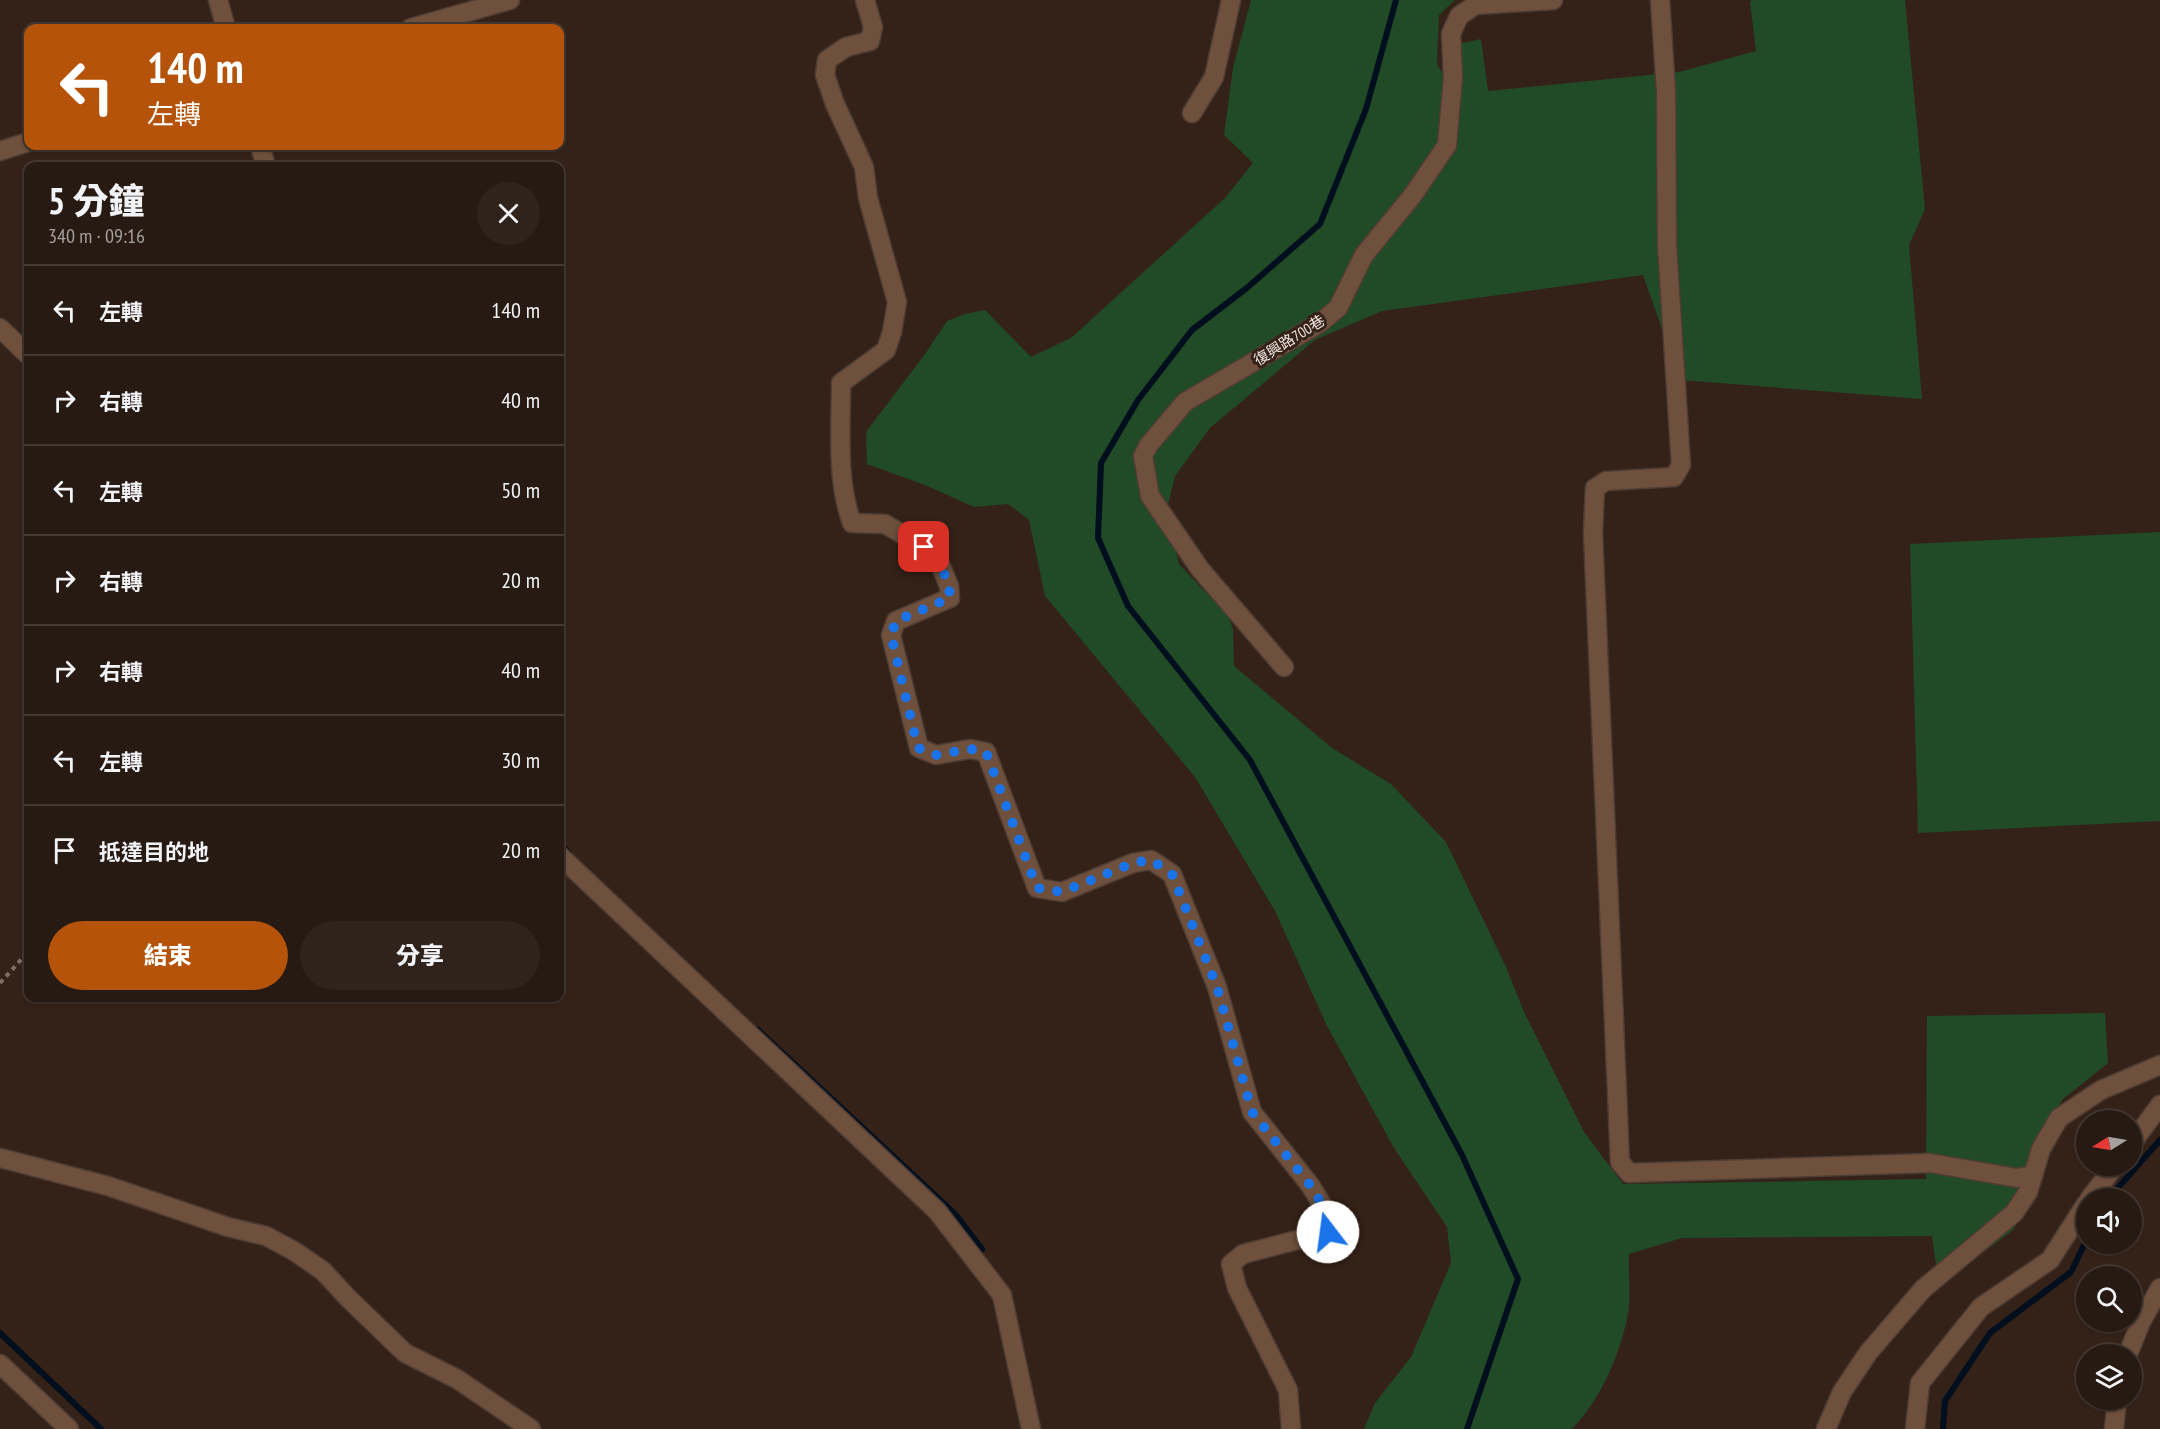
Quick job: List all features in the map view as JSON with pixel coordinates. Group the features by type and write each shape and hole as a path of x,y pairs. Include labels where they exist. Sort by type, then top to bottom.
{"street":[{"path":"218,0 225,24"},
{"path":"425,24 510,0"},
{"path":"866,0 873,27 870,40 846,47 827,60 825,75 835,104 864,167 868,198 897,302 892,332 886,350 841,383 843,484 846,507 852,523 885,524 936,554 949,586 950,598 896,621 891,635 918,748 936,755 970,749 986,752 1037,888 1062,892 1133,863 1151,860 1172,874 1217,987 1252,1112 1310,1185 1329,1216 1328,1232 1243,1254 1231,1264 1237,1288 1288,1390 1291,1429"},
{"path":"1192,113 1214,77 1231,0"},
{"name":"復興路700巷","path":"1284,667 1200,570 1150,496 1143,456 1148,446 1185,402 1320,323 1338,308 1364,255 1413,195 1447,145 1453,78 1451,34 1459,16 1476,5 1553,0"},
{"path":"1660,0 1666,91 1667,245 1681,465 1674,477 1606,481 1595,488 1594,522 1620,1162 1629,1173 1930,1163 2017,1178 2034,1175"},
{"path":"0,151 24,143"},
{"path":"0,328 24,351"},
{"path":"564,860 937,1211 1002,1295 1031,1429"},
{"path":"1826,1429 1842,1392 1868,1353 1923,1289 2014,1213 2028,1192 2041,1149 2059,1118 2101,1090 2160,1065"},
{"path":"2142,1129 2160,1105"},
{"path":"0,1158 99,1183 228,1227 266,1236 294,1251 323,1271 405,1353 457,1379 531,1429"},
{"path":"2098,1188 2107,1176"},
{"path":"1915,1429 1920,1383 1981,1307 2050,1260 2076,1220"},
{"path":"2132,1344 2141,1322 2160,1288"},
{"path":"0,1364 69,1429"},
{"path":"2114,1429 2116,1410"}],"path":[{"path":"0,983 24,956"}],"green space":[{"path":"1251,0 1455,0 1439,15 1437,64 1444,76 1453,45 1481,39 1488,91 1679,72 1756,51 1750,2 1752,0 1905,0 1925,209 1909,245 1922,399 1680,380 1643,275 1382,311 1315,340 1210,428 1175,476 1166,513 1179,564 1228,616 1233,629 1234,666 1332,748 1391,784 1446,842 1506,967 1524,1012 1584,1132 1623,1184 1926,1179 1927,1016 2105,1013 2108,1063 2062,1100 2034,1157 2029,1203 2013,1230 1939,1286 1932,1236 1682,1238 1629,1254 1629,1307 1620,1345 1608,1376 1592,1404 1572,1429 1364,1429 1375,1403 1411,1357 1451,1263 1447,1227 1394,1148 1327,1026 1275,911 1195,777 1045,596 1029,520 1008,504 974,507 925,485 867,464 866,432 947,321 985,310 1031,357 1071,338 1225,198 1253,163 1224,135 1233,68"},
{"path":"2160,532 2160,821 1918,833 1910,544"}],"waterway":[{"path":"1396,0 1366,109 1320,224 1248,287 1192,330 1138,400 1101,463 1098,538 1128,606 1250,760 1462,1155 1518,1279 1467,1429"},
{"path":"564,848 569,853"},
{"path":"758,1030 956,1215 982,1249"},
{"path":"2118,1188 2160,1140"},
{"path":"1943,1429 1945,1401 1990,1333 2071,1272 2080,1254"},
{"path":"0,1333 101,1429"}],"route":[{"path":"924,547 936,554 949,586 950,598 896,621 891,635 918,748 936,755 970,749 986,752 1037,888 1062,892 1133,863 1151,860 1172,874 1217,987 1252,1112 1310,1185 1329,1216 1328,1232"}]}
